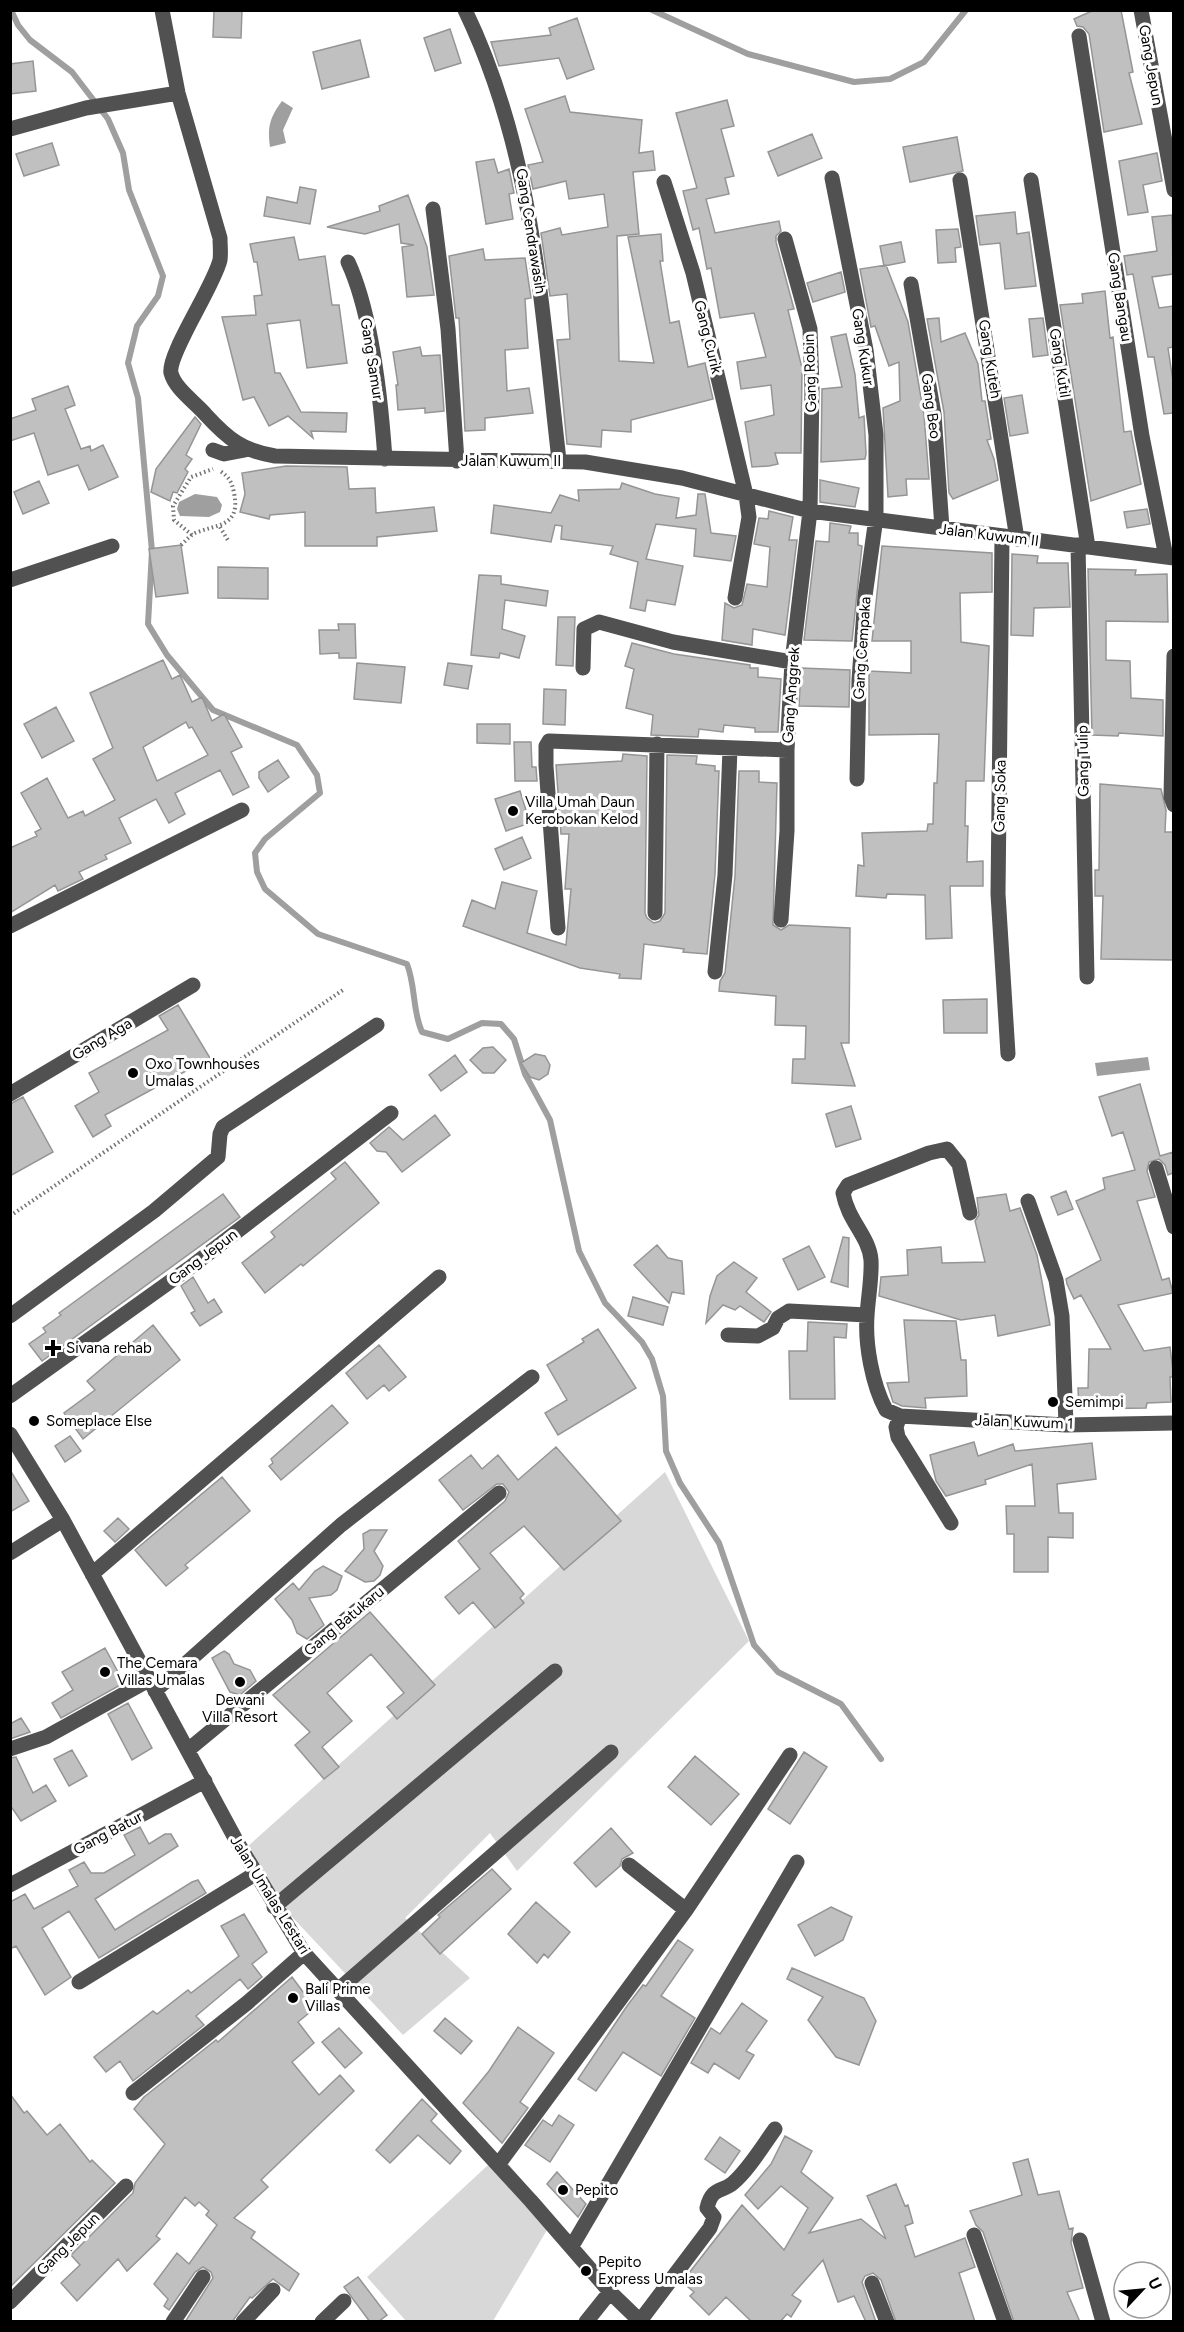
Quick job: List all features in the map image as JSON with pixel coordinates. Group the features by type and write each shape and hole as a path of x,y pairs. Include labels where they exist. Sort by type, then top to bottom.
{"street":[{"path":"10,129 86,108 178,93 162,10"},
{"name":"Gang Cendrawasih","path":"465,10 500,95 520,162 542,297 559,460"},
{"name":"Gang Jepun","path":"1142,10 1173,190"},
{"name":"Gang Bangau","path":"1079,36 1142,436 1170,557"},
{"name":"Jalan Kuwum II","path":"178,93 220,237 220,260 212,281 174,355 171,373 177,384 212,421 245,450 275,456 457,461 559,460 682,478 810,511 1170,557"},
{"name":"Gang Kukur","path":"832,178 866,350 876,435 876,518"},
{"name":"Gang Kuteh","path":"960,180 1009,538"},
{"name":"Gang Kutil","path":"1031,180 1083,546"},
{"name":"Gang Curik","path":"664,182 693,273 746,495 749,517 735,598"},
{"path":"433,208 448,329 457,461"},
{"name":"Gang Robin","path":"785,238 810,329 812,388 810,511"},
{"name":"Gang Samur","path":"348,262 357,280 369,339 385,459"},
{"name":"Gang Beo","path":"910,284 934,414 942,528"},
{"path":"213,450 224,454 245,450"},
{"name":"Gang Anggrek","path":"558,928 546,766 546,746 549,741 787,750 792,662 810,511"},
{"name":"Gang Cempaka","path":"857,779 864,608 876,518"},
{"name":"Gang Soka","path":"1008,1054 998,894 1009,538"},
{"path":"10,580 112,546"},
{"name":"Gang Tulip","path":"1083,546 1087,977"},
{"path":"583,668 585,629 599,622 673,642 792,662"},
{"path":"1173,656 1171,797 1173,805"},
{"path":"655,913 657,744"},
{"path":"715,972 725,875 730,749"},
{"path":"781,920 787,831 787,750"},
{"path":"10,926 242,810"},
{"name":"Gang Aga","path":"10,1094 193,986"},
{"path":"10,1316 154,1211 218,1157 219,1134 223,1127 377,1025"},
{"name":"Gang Jepun","path":"10,1396 192,1266 391,1113"},
{"path":"951,1523 898,1437 896,1427 900,1416 888,1412 881,1402 866,1334 871,1260 865,1242 850,1218 843,1193 848,1185 929,1153 947,1149 959,1164 970,1214"},
{"path":"1156,1168 1173,1227"},
{"path":"1028,1201 1056,1280 1062,1316 1066,1425"},
{"path":"92,1574 439,1277"},
{"path":"728,1335 758,1336 773,1328 778,1318 789,1311 867,1315"},
{"path":"10,1749 46,1737 152,1685 341,1525 532,1377"},
{"name":"Jalan Kuwum 1","path":"900,1416 1066,1425 1173,1423"},
{"name":"Jalan Umalas Lestari","path":"10,1434 17,1457 63,1520 255,1874 304,1953 572,2246 609,2292 641,2321"},
{"name":"Gang Batukaru","path":"188,1750 499,1493"},
{"path":"10,1553 63,1520"},
{"path":"274,1907 555,1671"},
{"path":"338,1990 611,1752"},
{"path":"498,2164 686,1910 790,1755"},
{"name":"Gang Batur","path":"10,1885 204,1781"},
{"path":"572,2246 797,1862"},
{"path":"628,1865 686,1910"},
{"path":"79,1982 255,1874"},
{"path":"133,2093 247,2003 304,1953"},
{"path":"641,2321 710,2228 714,2217 707,2208 709,2201 719,2188 734,2183 775,2129"},
{"name":"Gang Jepun","path":"10,2302 126,2186"},
{"path":"974,2235 1005,2322"},
{"path":"1080,2240 1103,2322"},
{"path":"173,2322 203,2277"},
{"path":"872,2283 887,2322"},
{"path":"243,2322 273,2290"},
{"path":"586,2322 609,2292"},
{"path":"322,2322 344,2301"}],"path":[{"path":"181,545 192,535 220,526 230,519 235,510 236,499 233,484 228,476 213,469 191,477 172,506 174,520 192,535"},
{"path":"220,526 229,542"},
{"path":"10,1216 343,990"}],"shaded area":[{"path":"282,101 293,108 283,130 286,143 270,147 270,122"},
{"path":"195,494 217,497 222,505 220,512 209,517 180,516 177,509 179,502"},
{"path":"1148,1057 1150,1070 1097,1076 1095,1063"},
{"path":"665,1472 749,1641 517,1871 490,1833 405,1918 470,1978 403,2035 279,1903 246,1848"},
{"path":"500,2154 554,2218 493,2321 406,2321 367,2277"}],"building":[{"path":"214,10 242,10 241,38 213,37"},
{"path":"1094,10 1121,10 1133,72 1129,73 1142,124 1104,132 1089,34 1083,27 1077,26 1074,19"},
{"path":"577,18 594,69 567,79 559,58 499,66 491,42 551,35 549,28"},
{"path":"450,29 461,63 435,71 424,38"},
{"path":"360,40 369,77 322,89 313,52"},
{"path":"33,61 36,91 10,94 10,64"},
{"path":"565,96 570,112 642,120 639,153 653,151 655,170 633,172 639,234 617,236 619,361 654,363 628,237 661,234 663,261 660,261 670,323 679,321 688,367 705,363 713,399 631,420 631,432 602,430 601,447 567,444 557,340 570,339 567,294 550,296 541,233 560,228 562,235 608,227 604,194 569,199 566,181 533,189 528,165 543,162 525,109"},
{"path":"727,100 734,126 721,129 734,176 725,178 729,194 706,199 715,233 779,221 781,231 776,236 776,242 794,309 788,310 802,368 801,453 775,453 778,464 769,466 752,467 745,422 774,415 771,385 741,389 737,362 766,357 754,313 720,318 711,268 707,269 699,228 693,230 683,191 697,188 676,113"},
{"path":"812,134 822,158 778,176 768,152"},
{"path":"957,137 963,171 910,182 903,147"},
{"path":"52,143 59,165 24,176 16,154"},
{"path":"1157,153 1162,181 1143,185 1148,212 1128,215 1119,161"},
{"path":"494,159 498,173 509,169 514,193 509,194 513,219 486,224 476,162"},
{"path":"300,187 316,190 310,224 264,216 267,197 297,203"},
{"path":"408,195 427,247 434,295 407,297 402,247 414,245 401,243 399,224 365,234 327,227 380,211 379,206"},
{"path":"1015,212 1017,234 1029,232 1036,286 1005,289 1000,243 980,245 976,216"},
{"path":"1172,215 1173,274 1152,277 1159,308 1173,306 1173,347 1168,348 1173,381 1173,413 1164,414 1154,357 1148,357 1133,274 1127,275 1124,256 1157,251 1152,217"},
{"path":"958,229 961,247 955,248 956,262 938,263 936,230"},
{"path":"294,237 299,260 325,256 332,305 339,305 347,363 307,368 300,320 267,324 275,373 280,373 301,412 347,413 346,432 311,431 313,438 288,416 269,426 254,397 243,400 222,317 256,315 254,296 262,295 257,262 254,262 250,244"},
{"path":"901,242 905,262 884,266 880,246"},
{"path":"483,249 485,260 525,258 531,298 525,299 528,348 505,350 507,391 529,388 533,413 485,418 485,430 465,431 459,318 456,318 449,256"},
{"path":"886,265 908,322 924,415 929,479 906,479 907,495 888,497 883,408 900,401 899,362 889,366 875,326 871,327 860,269"},
{"path":"841,272 845,292 813,302 807,283"},
{"path":"1105,291 1124,432 1131,431 1141,484 1091,501 1060,305 1083,303 1082,294"},
{"path":"939,318 941,342 965,333 978,364 982,401 985,401 991,439 987,440 998,480 953,499 949,493 944,412 927,319"},
{"path":"1043,318 1048,355 1033,357 1029,319"},
{"path":"846,334 855,374 859,418 864,416 866,454 865,459 821,462 822,389 842,387 831,337"},
{"path":"420,347 422,356 440,355 444,411 425,413 425,408 398,410 396,385 398,385 393,352"},
{"path":"68,386 75,405 65,409 81,449 90,446 91,451 103,445 118,477 89,490 78,465 48,475 34,433 10,441 10,419 36,410 32,399"},
{"path":"1022,395 1028,433 1010,436 1004,398"},
{"path":"195,417 201,424 186,455 192,459 185,469 188,472 177,493 173,492 170,501 151,492 156,469"},
{"path":"286,466 347,467 349,489 375,488 376,513 434,507 437,531 377,537 377,546 305,546 305,512 270,515 269,519 240,512 245,494 242,473"},
{"path":"820,480 859,488 855,507 820,502"},
{"path":"39,481 49,503 23,514 14,492"},
{"path":"622,483 655,494 679,498 676,518 696,515 698,494 705,494 711,533 736,536 731,561 694,556 696,529 656,524 646,559 683,566 675,605 647,600 645,611 630,608 638,562 610,554 613,546 561,539 562,526 555,525 551,542 491,533 494,505 551,513 560,495 579,501 578,490 620,489"},
{"path":"1147,509 1150,524 1127,528 1124,512"},
{"path":"769,511 793,517 789,540 797,540 785,635 753,629 752,645 722,640 725,603 734,608 742,605 747,584 767,587 770,547 754,544 759,518 768,519"},
{"path":"830,523 851,526 849,533 858,533 858,545 862,546 852,641 804,640 816,541 829,542"},
{"path":"181,545 188,593 156,597 149,549"},
{"path":"882,546 992,553 992,592 960,593 961,642 989,646 984,781 966,781 967,862 983,861 983,886 950,886 952,938 926,939 925,895 887,894 886,898 856,896 858,865 864,866 862,833 927,831 928,824 933,824 934,783 937,783 939,734 869,735 869,671 911,673 911,641 872,641"},
{"path":"1012,554 1038,556 1037,563 1068,563 1070,607 1034,608 1033,636 1011,635"},
{"path":"218,567 268,568 268,599 218,598"},
{"path":"1088,569 1136,570 1135,575 1167,574 1168,622 1106,621 1106,660 1130,661 1131,698 1163,700 1163,736 1119,733 1118,736 1092,735"},
{"path":"479,575 501,576 501,584 548,591 546,606 505,600 502,629 525,636 519,658 500,653 499,658 471,655"},
{"path":"558,617 575,617 573,666 556,665"},
{"path":"338,624 355,624 356,658 339,658 339,653 320,654 319,630 339,630"},
{"path":"632,643 674,654 750,665 750,668 758,668 758,677 781,679 778,732 755,732 755,728 724,725 723,732 699,729 698,737 651,735 653,715 626,708 634,669 625,666"},
{"path":"163,660 172,679 180,675 192,702 202,697 212,721 224,714 242,747 231,752 249,787 233,795 220,770 175,793 185,814 169,823 156,799 119,818 131,843 105,855 107,859 79,872 83,879 58,891 55,885 10,913 10,848 37,836 35,832 41,829 21,793 47,778 68,818 83,811 85,816 115,800 93,759 113,748 90,693","holes":["186,722 189,728 192,727 208,755 157,781 143,747"]},
{"path":"357,663 405,667 401,703 354,699"},
{"path":"448,663 472,666 468,689 444,685"},
{"path":"801,668 850,670 849,707 799,706"},
{"path":"544,689 566,690 565,725 543,724"},
{"path":"56,707 74,741 42,758 24,724"},
{"path":"477,724 510,724 510,744 477,743"},
{"path":"514,742 531,742 532,767 536,767 537,781 515,781"},
{"path":"623,754 647,756 645,913 647,918 654,923 660,921 665,913 667,755 697,756 696,764 715,766 715,771 719,771 715,874 707,954 644,944 641,979 619,978 620,974 580,968 463,926 472,900 495,909 502,882 537,891 527,933 566,945 571,889 565,889 569,834 561,834 556,765 622,761"},
{"path":"278,760 289,777 268,792 259,778 259,772"},
{"path":"739,771 759,771 759,782 777,783 773,925 781,930 789,925 850,928 849,1043 841,1043 855,1086 792,1083 793,1059 805,1059 806,1026 775,1025 776,996 719,991 720,981 725,973 735,876"},
{"path":"1100,784 1161,789 1166,810 1165,832 1173,832 1173,960 1101,959 1103,896 1095,896 1095,870 1099,870"},
{"name":"Villa Umah Daun Kerobokan Kelod","path":"520,791 530,823 506,831 495,799"},
{"path":"522,837 531,858 504,870 495,849"},
{"path":"987,999 987,1033 944,1033 943,1000"},
{"path":"178,1005 210,1058 105,1115 111,1126 93,1137 75,1106 99,1092 89,1073 168,1030 159,1016"},
{"path":"493,1047 506,1060 494,1073 483,1073 470,1060 483,1048"},
{"path":"535,1054 545,1056 550,1065 548,1074 539,1080 530,1077 521,1063"},
{"path":"455,1055 467,1072 441,1091 429,1075"},
{"path":"1140,1084 1160,1156 1173,1152 1173,1173 1168,1175 1165,1165 1159,1159 1149,1162 1147,1171 1155,1197 1137,1201 1162,1280 1169,1278 1173,1293 1118,1305 1144,1351 1170,1347 1173,1371 1173,1377 1170,1377 1171,1402 1147,1403 1146,1408 1079,1409 1078,1388 1088,1388 1089,1349 1111,1349 1081,1295 1074,1299 1067,1284 1066,1279 1101,1260 1076,1201 1105,1189 1103,1178 1135,1170 1123,1132 1112,1136 1099,1097"},
{"path":"23,1097 53,1152 10,1176 10,1104"},
{"path":"851,1106 861,1139 836,1147 826,1114"},
{"path":"435,1115 450,1135 402,1172 386,1152 377,1151 370,1143 389,1127 403,1140"},
{"path":"345,1162 379,1203 303,1266 301,1264 265,1293 242,1263 275,1237 271,1232 336,1179 331,1173"},
{"path":"1066,1191 1073,1209 1058,1215 1051,1197"},
{"path":"223,1194 240,1217 42,1361 29,1344 46,1332 43,1328 61,1315 59,1313"},
{"path":"1006,1194 1010,1211 1020,1208 1037,1255 1050,1325 998,1336 995,1315 961,1320 879,1296 881,1277 908,1275 907,1250 941,1247 942,1263 985,1262 975,1221 979,1215 977,1198"},
{"path":"843,1237 849,1238 848,1287 831,1282"},
{"path":"657,1245 668,1258 682,1261 684,1294 672,1292 669,1303 634,1265"},
{"path":"809,1246 825,1277 798,1290 783,1259"},
{"path":"734,1262 757,1278 746,1292 771,1312 764,1322 740,1306 735,1310 723,1305 706,1323 710,1296 717,1276"},
{"path":"193,1277 208,1303 214,1299 222,1312 200,1326 191,1313 195,1311 181,1286"},
{"path":"633,1297 668,1307 663,1325 628,1316"},
{"path":"904,1320 956,1321 961,1360 966,1360 967,1396 925,1398 926,1408 902,1406 893,1402 887,1383 909,1382"},
{"path":"808,1322 847,1324 846,1338 834,1337 835,1399 790,1399 789,1351 807,1351"},
{"path":"153,1325 180,1360 83,1439 64,1413 95,1390 87,1381"},
{"path":"598,1329 636,1388 558,1435 545,1413 567,1400 547,1365 584,1342 582,1339"},
{"path":"379,1345 406,1377 389,1391 384,1385 367,1399 346,1373"},
{"path":"332,1405 348,1423 281,1480 269,1466 273,1463 271,1459"},
{"path":"70,1436 81,1451 65,1462 55,1446"},
{"path":"974,1442 978,1456 1013,1444 1015,1451 1092,1443 1096,1479 1057,1484 1059,1513 1073,1513 1073,1538 1048,1537 1048,1572 1014,1572 1014,1534 1007,1534 1006,1506 1035,1506 1032,1464 985,1480 986,1484 946,1496 936,1481 930,1455"},
{"path":"556,1447 621,1521 564,1570 524,1526 490,1553 524,1594 520,1598 524,1603 495,1628 473,1602 459,1614 445,1597 480,1569 458,1541 505,1501 509,1492 503,1484 497,1484 463,1510 439,1480 471,1455 482,1469 498,1455 518,1480"},
{"path":"10,1470 29,1501 10,1512"},
{"path":"222,1477 250,1511 185,1565 188,1568 166,1586 135,1550"},
{"path":"118,1518 129,1529 115,1542 104,1531"},
{"path":"370,1530 387,1530 374,1551 383,1566 380,1575 374,1581 365,1582 345,1571 364,1549 363,1534"},
{"path":"323,1566 342,1576 337,1590 331,1595 309,1598 324,1625 307,1639 297,1633 292,1620 275,1599 293,1583 299,1590 315,1571"},
{"path":"370,1612 435,1685 397,1719 387,1707 404,1693 371,1654 327,1693 352,1721 322,1747 339,1767 324,1779 295,1745 310,1732 273,1695"},
{"path":"105,1648 124,1683 61,1718 52,1703 73,1690 62,1672"},
{"name":"Dewani Villa Resort","path":"224,1651 229,1654 234,1664 250,1670 256,1681 240,1695 230,1692 212,1658"},
{"path":"128,1703 152,1748 132,1760 108,1714"},
{"path":"21,1718 30,1732 10,1739 10,1724"},
{"path":"72,1750 87,1776 69,1786 54,1759"},
{"path":"804,1752 827,1767 790,1824 768,1809"},
{"path":"695,1756 739,1794 711,1825 668,1787"},
{"path":"16,1757 33,1793 46,1785 56,1801 21,1821 10,1805 10,1758"},
{"path":"140,1827 149,1844 165,1834 171,1834 178,1846 95,1899 115,1930 192,1882 198,1880 206,1893 99,1958 69,1911 42,1928 71,1977 45,1995 16,1946 10,1949 10,1902 25,1894 34,1909 78,1886 69,1870 84,1862 91,1873 104,1873 135,1855 124,1835"},
{"path":"611,1828 633,1853 622,1859 620,1866 596,1887 574,1863"},
{"path":"492,1869 511,1889 440,1954 422,1934 440,1917 438,1915"},
{"path":"536,1902 570,1932 548,1958 544,1954 537,1963 508,1934"},
{"path":"831,1907 852,1917 843,1940 815,1956 798,1925"},
{"path":"244,1914 267,1952 252,1964 262,1977 248,1989 240,1979 196,2016 204,2025 133,2081 120,2061 106,2072 94,2057 153,2011 157,2014 188,1990 191,1993 239,1956 221,1926"},
{"path":"678,1940 693,1950 661,1996 695,2018 661,2076 623,2052 596,2091 578,2079 627,2006 643,1985 646,1986"},
{"path":"792,1968 864,1998 876,2021 859,2065 836,2057 808,2020 823,1997 787,1979"},
{"path":"292,1977 315,2008 298,2022 314,2043 292,2062 319,2095 340,2075 354,2091 261,2180 268,2187 234,2218 255,2232 251,2238 299,2274 289,2291 273,2279 252,2298 250,2297 232,2322 185,2322 213,2278 211,2272 203,2267 195,2272 169,2310 164,2306 168,2299 154,2284 177,2253 189,2264 217,2225 206,2215 209,2211 199,2202 195,2206 185,2197 156,2236 160,2239 127,2271 118,2259 77,2301 61,2283 80,2265 71,2255 133,2193 135,2183 165,2144 134,2109 144,2097 216,2040 218,2042"},
{"path":"742,2003 767,2021 746,2051 754,2055 739,2079 714,2063 708,2073 691,2063 711,2028 720,2034"},
{"path":"445,2018 472,2041 461,2054 434,2031"},
{"path":"518,2027 554,2053 520,2102 528,2108 502,2143 463,2103 489,2071"},
{"path":"339,2028 362,2053 345,2068 322,2042"},
{"path":"10,2094 24,2113 27,2111 47,2135 60,2124 90,2162 92,2160 115,2183 10,2287"},
{"path":"422,2099 437,2114 431,2121 461,2151 450,2164 418,2135 390,2163 376,2150"},
{"path":"559,2115 574,2125 550,2162 525,2145 543,2120 552,2126"},
{"path":"785,2136 812,2151 801,2172 833,2198 809,2233 861,2219 886,2239 867,2196 896,2184 905,2206 908,2205 913,2223 905,2226 915,2257 965,2238 975,2267 959,2273 975,2322 896,2322 881,2280 873,2273 865,2276 862,2282 876,2322 866,2322 854,2296 838,2302 823,2260 792,2295 801,2301 791,2317 787,2314 780,2322 752,2322 726,2297 709,2315 690,2296 694,2292 682,2282 742,2205 784,2250 808,2208 781,2186 758,2209 745,2195 771,2164"},
{"path":"720,2137 740,2151 725,2173 705,2159"},
{"path":"1028,2159 1038,2195 1059,2191 1069,2229 1073,2228 1071,2243 1083,2288 1067,2292 1080,2322 1014,2322 983,2232 976,2225 970,2211 1022,2195 1013,2163"},
{"name":"Pepito","path":"557,2172 586,2204 578,2217 547,2184"},
{"path":"358,2277 387,2315 378,2322 370,2322 344,2287"}],"waterway":[{"path":"11,10 18,25 30,40 72,72 108,119 123,153 129,190 163,276 158,296 137,326 128,363 138,398 152,551 148,624 167,655 213,710 297,745 317,775 320,793 265,839 255,853 257,872 265,889 318,934 407,964 422,1032 448,1039 482,1023 501,1024 514,1039 525,1074 550,1120 579,1251 605,1303 642,1342 652,1359 663,1396 666,1451 680,1483 719,1543 754,1645 778,1672 841,1704 881,1759"},
{"path":"652,10 748,54 854,82 890,79 924,62 966,10"}],"place":[{"name":"Villa Umah Daun Kerobokan Kelod","path":"513,811"},
{"name":"Oxo Townhouses Umalas","path":"133,1073"},
{"name":"Sivana rehab","path":"53,1348"},
{"name":"Semimpi","path":"1053,1402"},
{"name":"Someplace Else","path":"34,1421"},
{"name":"The Cemara Villas Umalas","path":"105,1672"},
{"name":"Dewani Villa Resort","path":"240,1682"},
{"name":"Bali Prime Villas","path":"293,1998"},
{"name":"Pepito","path":"563,2190"},
{"name":"Pepito Express Umalas","path":"586,2271"}]}
